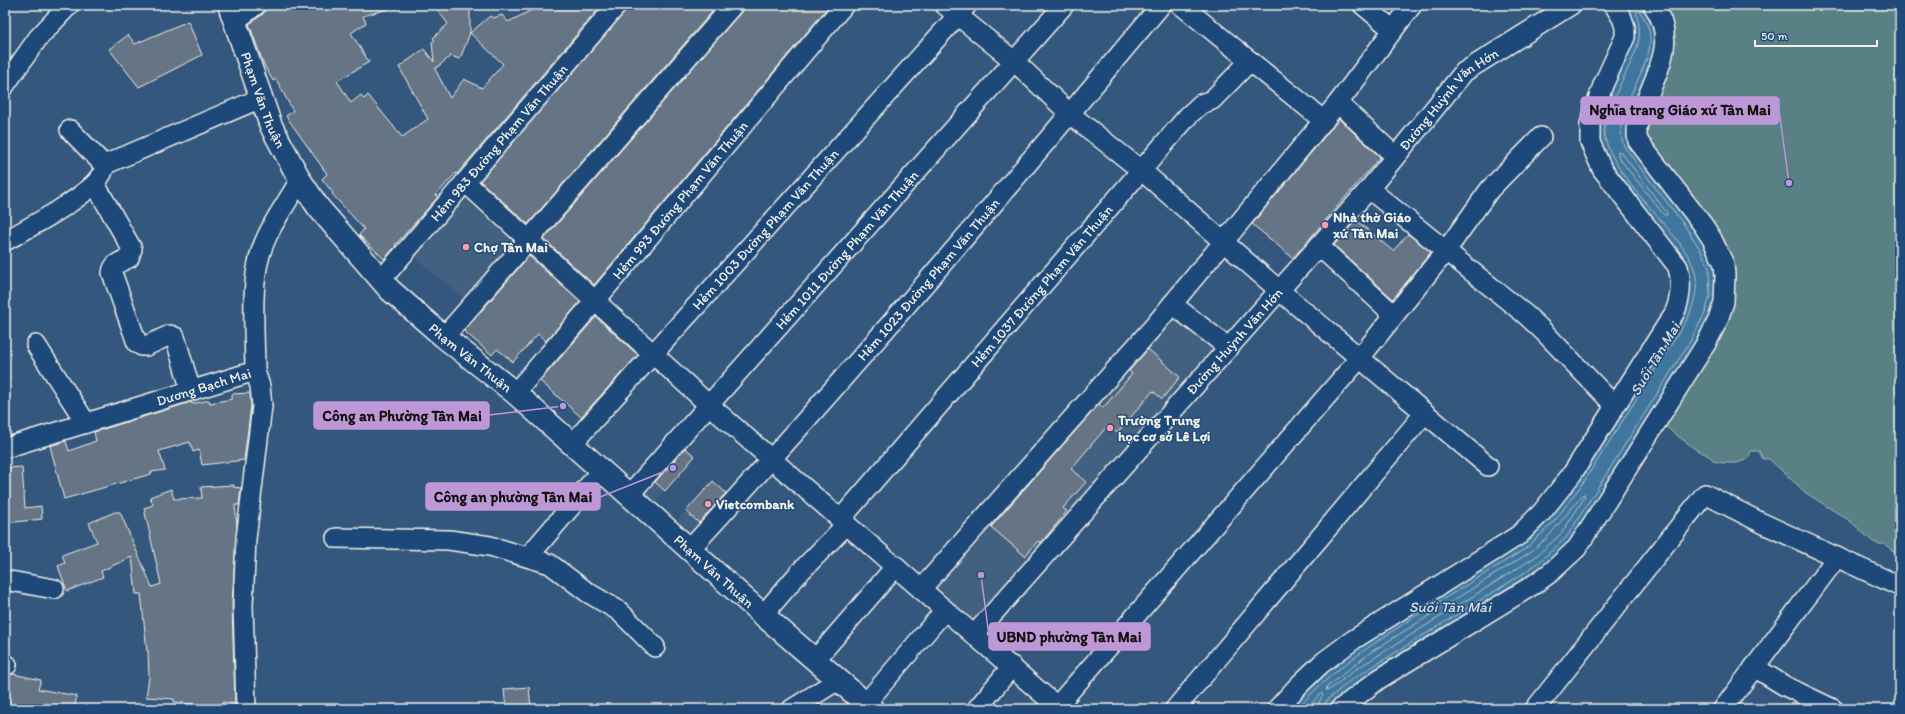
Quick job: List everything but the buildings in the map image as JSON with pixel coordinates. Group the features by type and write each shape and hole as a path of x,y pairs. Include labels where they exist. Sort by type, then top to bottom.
{"main road":[{"name":"Phạm Văn Thuận","path":"232,13 271,126 300,180 318,207 381,280 398,297 444,337 515,393 763,615 869,706"}],"street":[{"path":"6,81 38,38 69,5"},
{"path":"232,13 256,5"},
{"name":"Hẻm 983 Đường Phạm Văn Thuận","path":"381,280 617,5"},
{"path":"444,337 733,5"},
{"name":"Hẻm 993 Đường Phạm Văn Thuận","path":"515,393 844,5"},
{"name":"Hẻm 1011 Đường Phạm Văn Thuận","path":"629,495 1064,5"},
{"name":"Hẻm 1023 Đường Phạm Văn Thuận","path":"690,549 772,459 1070,114 1161,5"},
{"path":"1181,5 1324,121"},
{"path":"1363,5 1393,30"},
{"path":"921,589 1172,304 1324,121 1412,5"},
{"name":"Đường Huỳnh Văn Hớn","path":"974,635 1369,189 1464,72 1571,5"},
{"path":"1277,709 1322,663 1353,640 1519,534 1533,523 1572,474 1675,312 1678,304 1681,279 1678,267 1602,169 1590,142 1590,124 1604,85 1625,36 1625,27 1622,18 1614,5"},
{"path":"1340,709 1379,679 1533,585 1550,573 1577,548 1707,342 1718,320 1725,292 1724,264 1719,252 1703,225 1638,141 1636,133 1640,115 1661,64 1665,46 1666,34 1663,23 1653,5"},
{"path":"957,8 1070,114 1142,171 1359,359 1488,466"},
{"name":"Hẻm 1003 Đường Phạm Văn Thuận","path":"572,444 957,8"},
{"name":"Hẻm 1037 Đường Phạm Văn Thuận","path":"763,615 1188,116 1201,104 1212,100 1250,61"},
{"path":"104,165 261,98"},
{"path":"1338,103 1395,156"},
{"path":"70,130 104,165"},
{"path":"465,182 709,406 1059,707 1359,359 1446,252 1490,189 1541,136"},
{"path":"5,241 47,218 95,184 102,175 104,165"},
{"name":"Dương Bạch Mai","path":"5,448 255,371 255,280 260,255 271,231 300,180"},
{"path":"95,184 132,249 129,258 116,264 113,267 112,273 137,343 142,346 146,346 170,335 175,337 191,391"},
{"path":"1369,189 1542,330 1615,406"},
{"path":"1319,246 1394,315"},
{"path":"1172,304 1229,348"},
{"path":"36,345 86,424"},
{"path":"246,709 243,605 246,539 262,406 260,386 255,371"},
{"path":"1175,709 1424,414"},
{"path":"528,557 602,470"},
{"path":"1535,709 1705,494 1762,523 1898,585"},
{"path":"336,538 449,540 490,546 550,564 587,592 620,611 655,647"},
{"path":"1723,709 1837,557"},
{"path":"815,660 896,566"},
{"path":"5,580 54,589"},
{"path":"869,706 945,610"},
{"path":"977,709 1012,666"},
{"path":"1754,667 1785,686 1833,709"},
{"path":"792,709 838,680"}],"shaded area":[{"name":"Chợ Tân Mai","path":"466,192 520,239 466,301 412,255"},
{"name":"Trường Trung học cơ sở Lê Lợi","path":"1172,312 1220,349 977,626 931,586"},
{"path":"681,445 695,456 654,504 640,492"},
{"name":"Vietcombank","path":"713,481 730,496 692,538 675,523"}],"green space":[{"path":"1660,5 1900,5 1900,556 1884,544 1878,544 1872,541 1850,521 1806,493 1769,459 1763,459 1759,451 1751,451 1748,459 1737,463 1723,463 1714,461 1709,456 1695,449 1662,424 1718,333 1644,139"}],"water":[{"name":"Suối Tân Mai","path":"1621,5 1646,5 1660,35 1632,119 1692,220 1719,274 1713,317 1594,512 1560,557 1331,709 1285,709 1329,665 1520,541 1686,294 1605,165 1596,140 1609,88"}],"place":[{"name":"Nghĩa trang Giáo xứ Tân Mai","path":"1789,183"},
{"name":"Nhà thờ Giáo xứ Tân Mai","path":"1325,225"},
{"name":"Chợ Tân Mai","path":"466,247"},
{"name":"Công an Phường Tân Mai","path":"563,406"},
{"name":"Trường Trung học cơ sở Lê Lợi","path":"1110,428"},
{"name":"Công an phường Tân Mai","path":"673,468"},
{"name":"Vietcombank","path":"708,504"},
{"name":"UBND phường Tân Mai","path":"981,575"}]}
